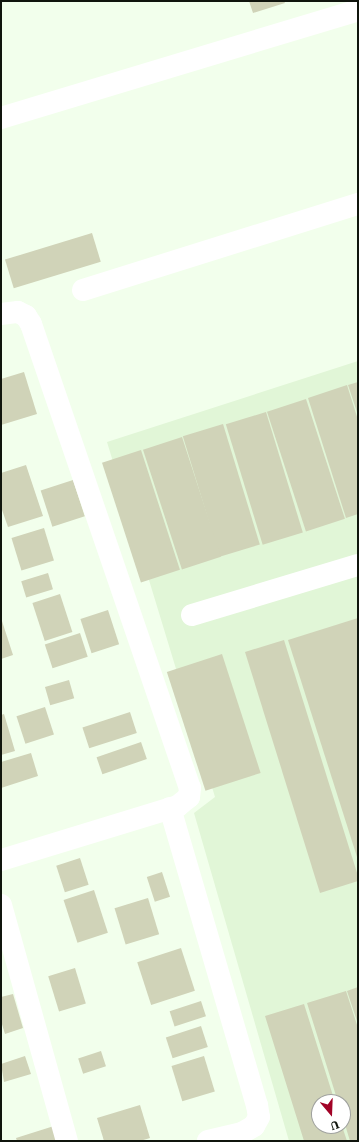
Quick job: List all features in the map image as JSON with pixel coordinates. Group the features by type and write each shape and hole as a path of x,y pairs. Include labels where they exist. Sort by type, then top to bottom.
{"street":[{"path":"1,118 358,10"},
{"path":"83,290 358,204"},
{"path":"1,860 170,808 184,803 189,797 188,776 31,324 22,313 2,309"},
{"path":"192,615 358,565"},
{"path":"170,808 258,1111 258,1117 254,1126 242,1133 208,1141"},
{"path":"1,905 67,1141"}],"shaded area":[{"path":"358,361 358,1141 289,1141 194,813 215,797 107,442"}],"building":[{"path":"249,1 284,1 285,3 253,13"},
{"path":"92,233 101,262 14,288 5,260"},
{"path":"24,372 37,414 1,425 1,379"},
{"path":"358,382 358,415 348,385"},
{"path":"347,385 358,420 358,514 346,518 308,398"},
{"path":"306,399 345,519 306,532 267,412"},
{"path":"266,412 303,532 263,545 226,424"},
{"path":"223,424 260,544 220,557 183,436"},
{"path":"182,437 221,557 182,570 143,450"},
{"path":"141,450 180,570 141,583 102,463"},
{"path":"26,465 43,516 8,527 1,507 1,473"},
{"path":"73,480 85,516 52,527 41,491"},
{"path":"44,528 54,561 21,570 11,538"},
{"path":"48,573 53,589 26,597 21,581"},
{"path":"60,594 72,632 45,641 32,603"},
{"path":"108,610 119,644 92,653 80,619"},
{"path":"1,618 13,655 1,659"},
{"path":"358,618 358,860 288,640"},
{"path":"80,633 88,657 53,668 45,644"},
{"path":"284,640 358,876 358,881 320,893 245,652"},
{"path":"222,654 261,773 205,791 167,672"},
{"path":"69,680 74,698 50,705 45,687"},
{"path":"45,707 54,735 25,744 16,716"},
{"path":"130,712 137,733 89,748 82,727"},
{"path":"4,714 15,751 1,755 1,715"},
{"path":"141,742 147,759 102,774 97,757"},
{"path":"31,753 38,776 1,788 1,762"},
{"path":"80,858 89,885 65,892 56,866"},
{"path":"162,872 170,897 155,902 147,877"},
{"path":"94,890 108,933 77,943 64,900"},
{"path":"148,898 159,934 126,945 115,908"},
{"path":"181,948 195,991 151,1005 137,962"},
{"path":"75,968 86,1003 59,1012 48,976"},
{"path":"358,987 358,1024 347,991"},
{"path":"346,991 358,1028 358,1141 350,1141 348,1134 351,1134 351,1094 335,1094 307,1003"},
{"path":"13,994 23,1028 5,1034 1,1021 1,997"},
{"path":"201,1001 206,1016 175,1026 170,1011"},
{"path":"304,1004 332,1094 311,1094 311,1134 345,1134 347,1141 304,1141 265,1016"},
{"path":"201,1026 208,1047 173,1058 166,1037"},
{"path":"101,1051 106,1066 83,1074 78,1058"},
{"path":"25,1056 31,1074 4,1082 1,1064"},
{"path":"204,1056 215,1091 182,1101 171,1066"},
{"path":"140,1105 150,1138 140,1141 104,1141 97,1118"},
{"path":"54,1126 59,1141 17,1141 16,1138"}]}
